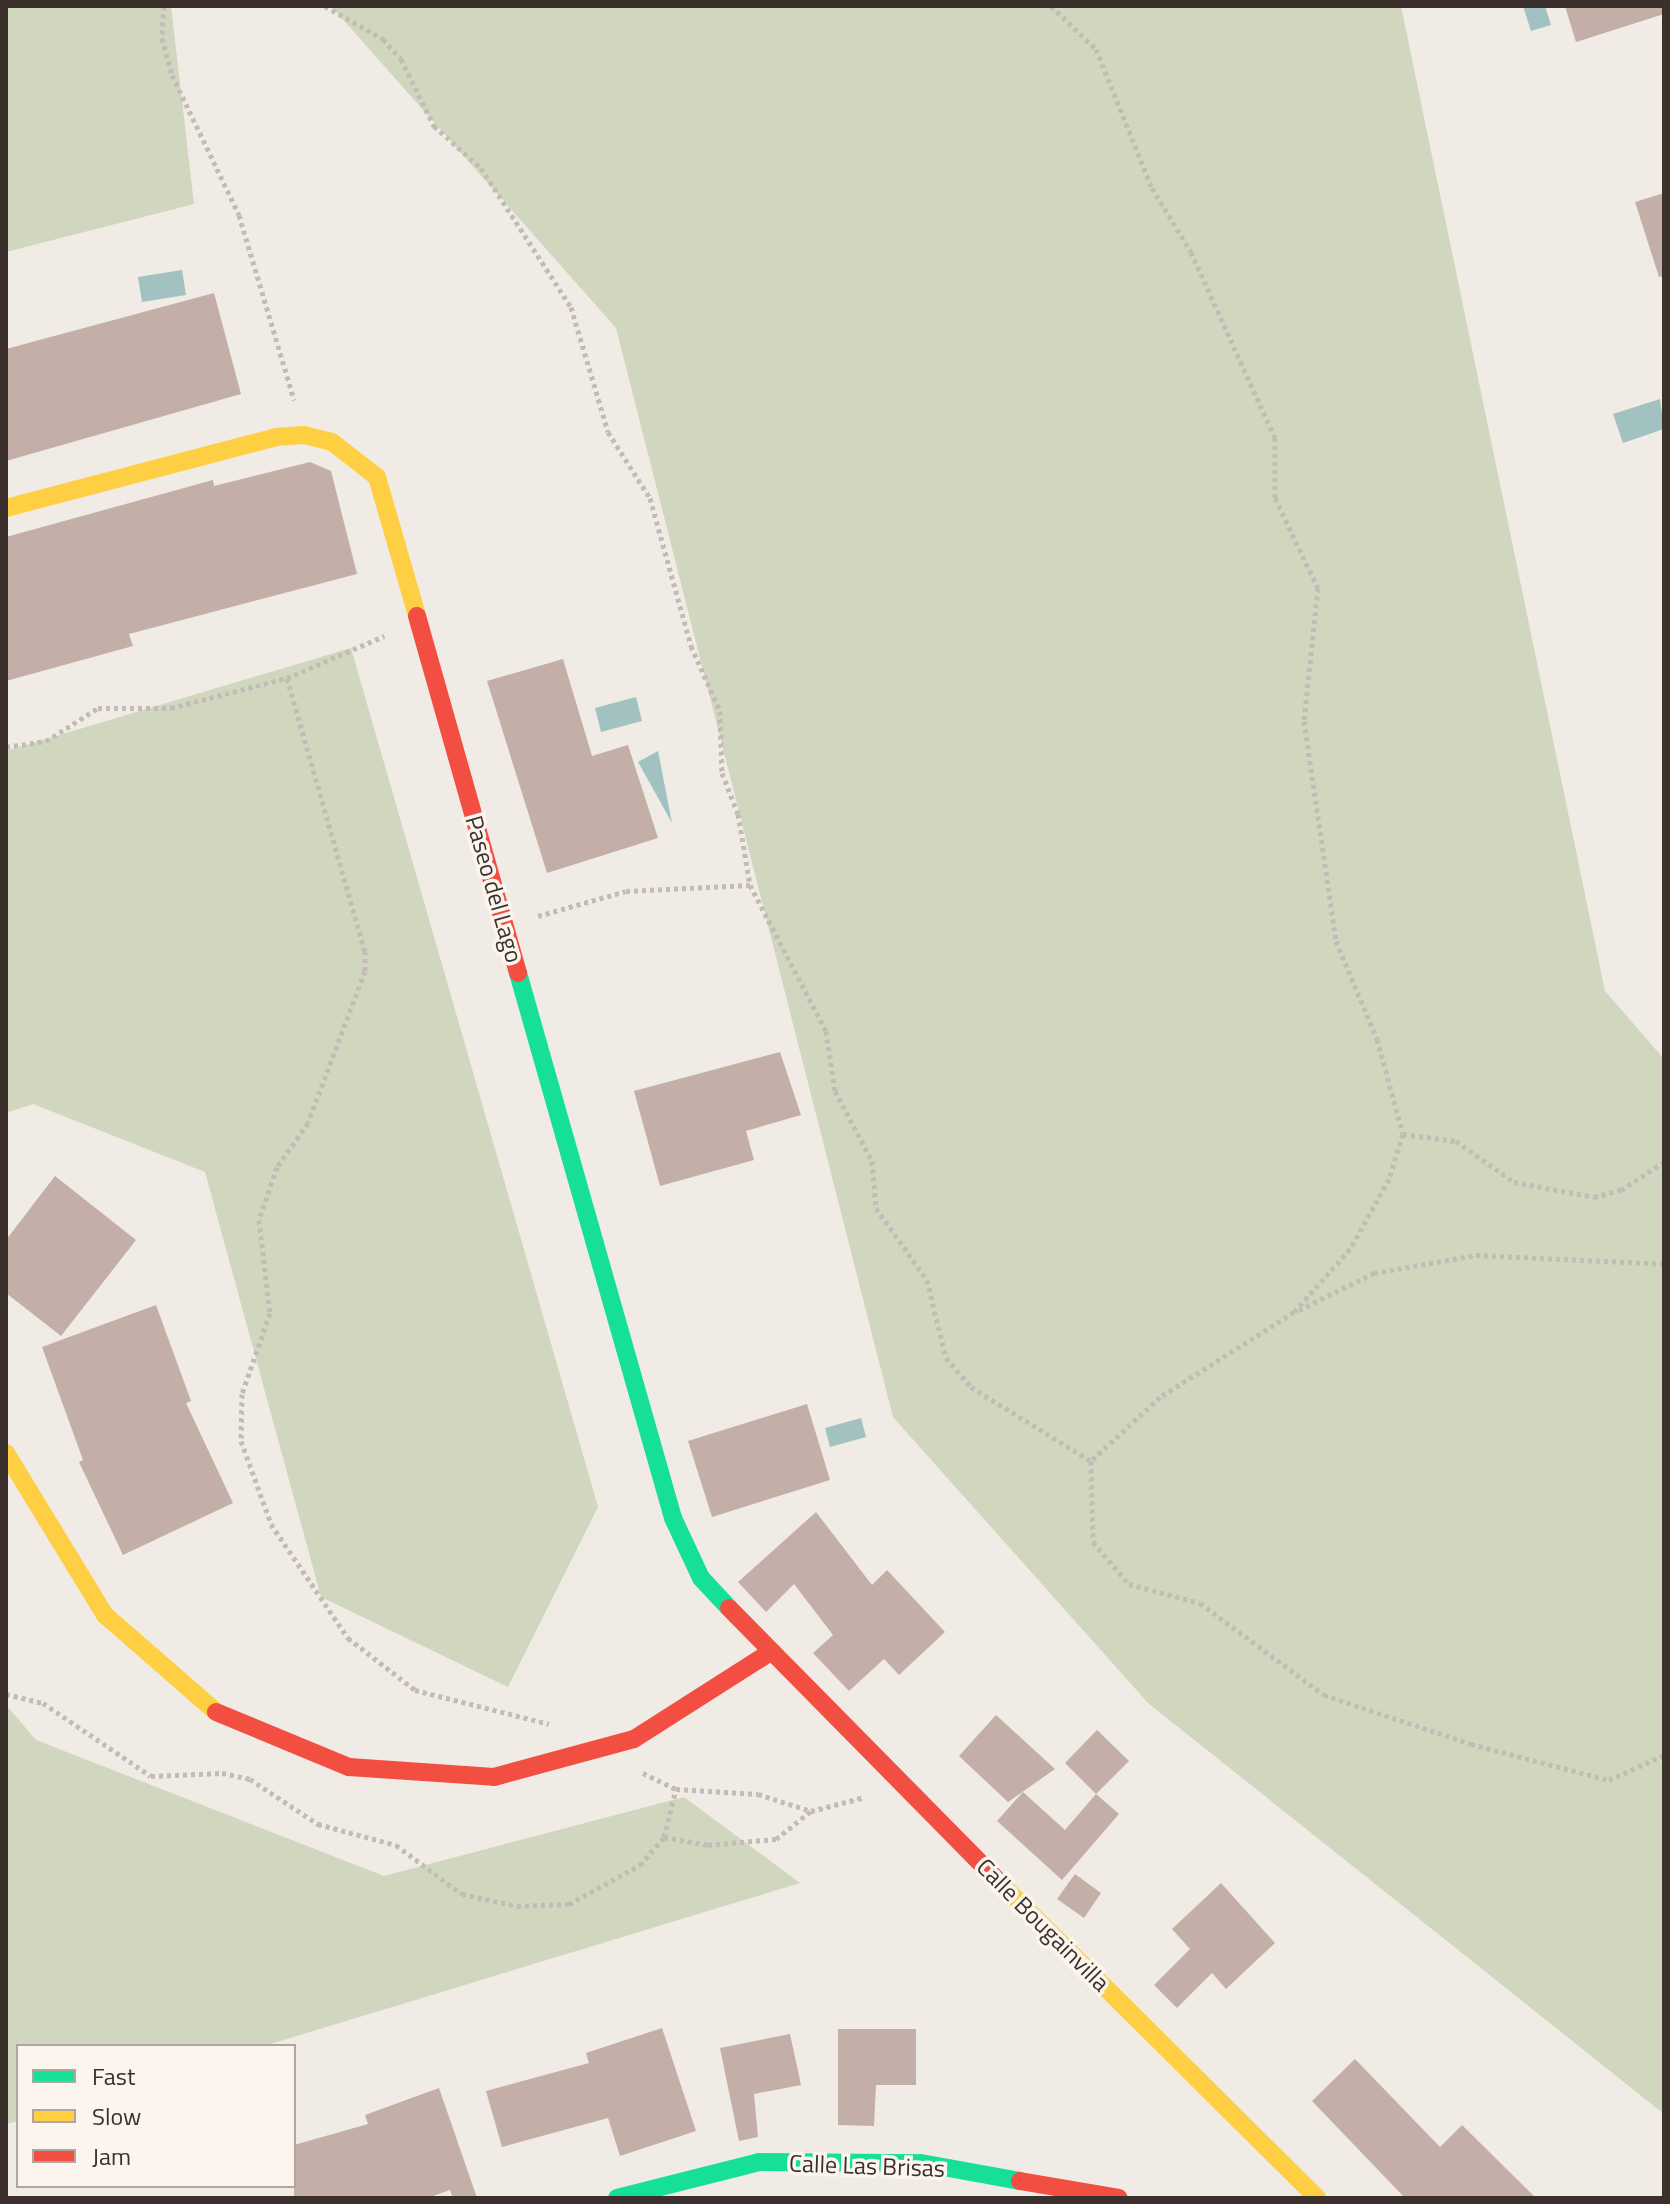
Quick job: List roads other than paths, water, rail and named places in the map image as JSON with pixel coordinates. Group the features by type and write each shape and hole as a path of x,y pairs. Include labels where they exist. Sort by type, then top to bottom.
{"street":[{"name":"Paseo del Lago","path":"6,508 276,437 304,435 357,457 377,477 673,1518 701,1578 769,1653"},
{"path":"6,1453 105,1615 214,1711 349,1767 494,1777 596,1750 634,1739 769,1653"},
{"name":"Calle Bougainvilla","path":"769,1653 1317,2198"},
{"name":"Calle Las Brisas","path":"617,2198 759,2162 788,2162 921,2163 1119,2198"}],"water":[{"path":"1523,6 1545,6 1551,25 1531,31"},
{"path":"182,270 186,295 142,302 138,277"},
{"path":"1660,399 1664,429 1623,443 1613,414"},
{"path":"636,697 642,721 601,732 595,708"},
{"path":"658,751 672,823 638,762"},
{"path":"861,1418 866,1437 830,1447 825,1428"}]}
